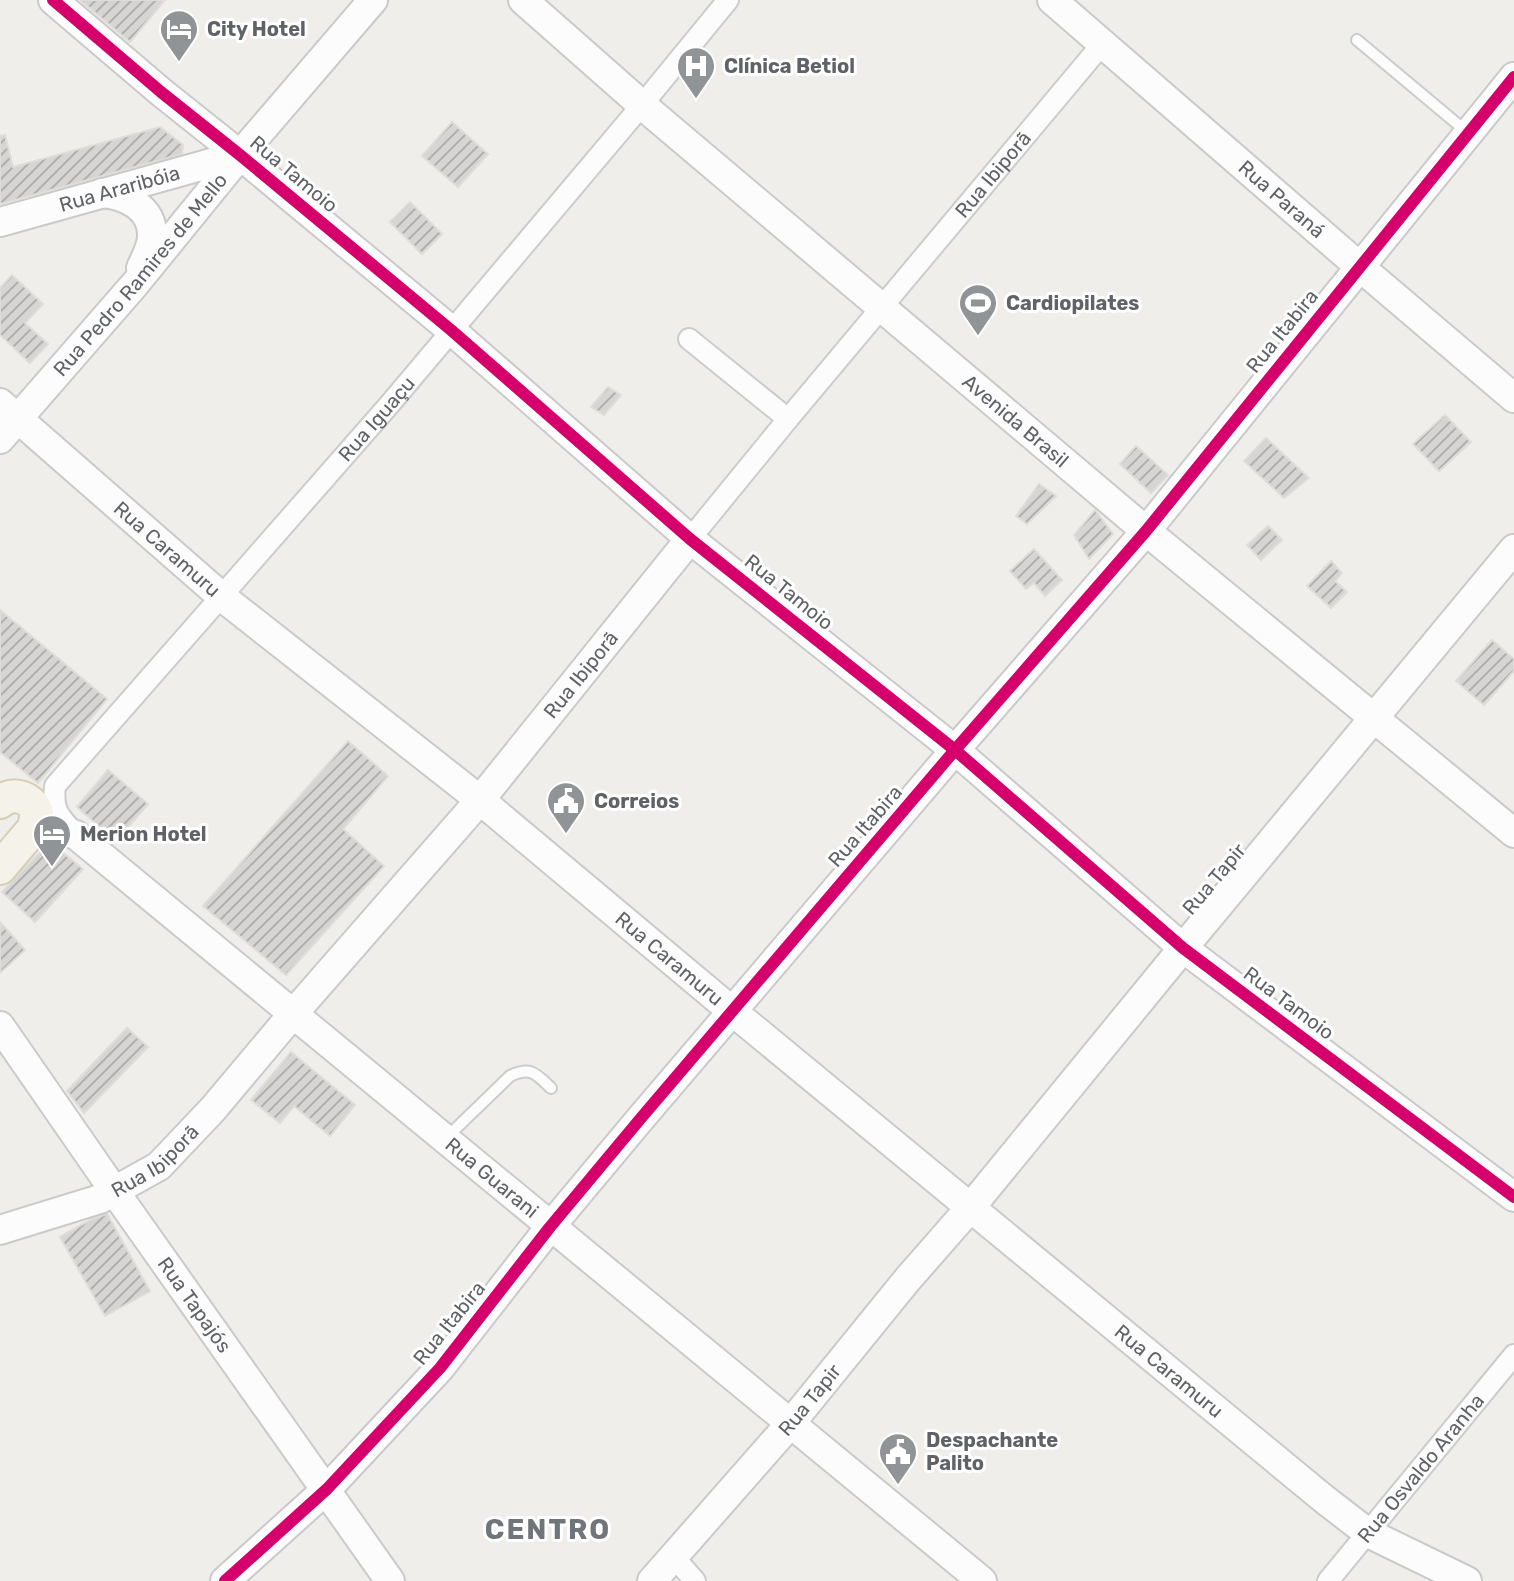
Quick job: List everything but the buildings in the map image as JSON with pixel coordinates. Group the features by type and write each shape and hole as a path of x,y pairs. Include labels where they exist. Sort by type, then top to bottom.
{"main road":[{"path":"0,868 15,834 37,821 37,813 28,800 7,791"}],"street":[{"name":"Rua Tamoio","path":"53,0 451,330 690,539 955,750 1183,948 1514,1197"},
{"name":"Rua Pedro Ramires de Mello","path":"6,420 135,284 373,0"},
{"name":"Avenida Brasil","path":"523,0 642,105 1146,531 1514,833"},
{"name":"Rua Iguaçu","path":"55,786 389,405 728,0"},
{"name":"Rua Paraná","path":"1052,0 1514,398"},
{"name":"Rua Ibiporã","path":"0,1230 115,1192 159,1166 213,1109 480,800 788,419 1103,43"},
{"name":"Rua Itabira","path":"225,1581 327,1489 440,1368 550,1227 732,1011 1146,531 1514,77"},
{"path":"139,183 188,160 193,151 194,134 187,118 161,92"},
{"name":"Rua Araribóia","path":"0,222 240,155"},
{"path":"102,193 125,197 139,206 149,221 152,237 135,284"},
{"path":"689,339 788,419"},
{"name":"Rua Caramuru","path":"6,420 222,597 480,800 1324,1499 1368,1533 1467,1581"},
{"name":"Rua Tapir","path":"652,1581 790,1424 1514,549"},
{"path":"7,791 35,797 55,786"},
{"path":"55,786 55,810 76,835"},
{"path":"15,834 52,827 76,835"},
{"name":"Rua Guarani","path":"76,835 982,1581"},
{"name":"Rua Tapajós","path":"0,1026 390,1581"},
{"name":"Rua Osvaldo Aranha","path":"1328,1581 1514,1355"},
{"path":"673,1556 695,1581"}],"lane":[{"path":"1357,40 1469,133"},
{"path":"445,1140 510,1076 522,1070 534,1073 551,1088"}],"cycle path":[{"path":"53,0 451,330 690,539 955,750 1183,948 1514,1197"},
{"path":"225,1581 327,1489 440,1368 550,1227 641,1118 1146,531 1514,77"}],"place":[{"name":"City Hotel","path":"179,63"},
{"name":"Clínica Betiol","path":"696,100"},
{"name":"Cardiopilates","path":"978,337"},
{"name":"Correios","path":"566,835"},
{"name":"Merion Hotel","path":"52,868"},
{"name":"Despachante Palito","path":"898,1486"}],"district":[{"name":"CENTRO","path":"548,1529"}]}
